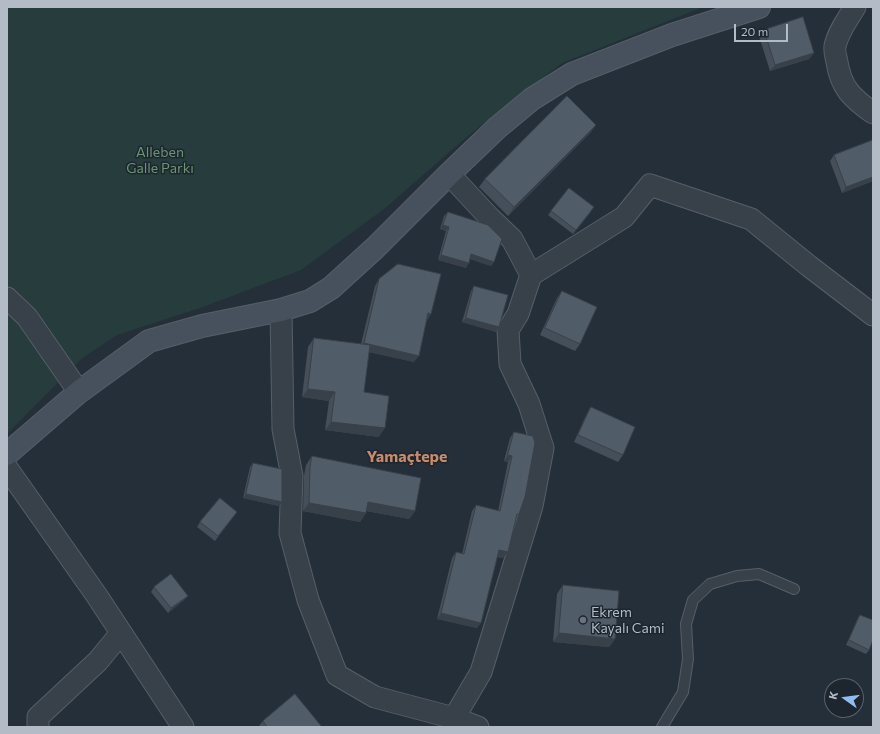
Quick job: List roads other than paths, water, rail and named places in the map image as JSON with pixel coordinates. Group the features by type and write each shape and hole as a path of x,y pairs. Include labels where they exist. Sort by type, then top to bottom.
{"street":[{"path":"7,454 79,392 149,341 202,326 281,310 310,301 331,288 375,248 497,128 532,99 572,74 672,35 759,7"},
{"path":"855,7 845,24 835,47 838,67 844,86 868,105"},
{"path":"449,174 489,217 512,239 531,275"},
{"path":"453,723 481,672 532,506 543,448 529,404 510,364 508,330 518,314 531,275 624,217 650,185 751,219 873,315"},
{"path":"7,298 27,317 79,392"},
{"path":"281,310 283,429 292,476 290,533 308,600 337,675 375,697 453,723 478,727"},
{"path":"7,468 92,589 183,727"},
{"path":"38,727 38,717 98,661 121,634"}],"lane":[{"path":"662,727 683,692 688,659 686,624 693,600 710,584 737,576 759,574 794,589"}],"place":[{"name":"Ekrem Kayalı Cami","path":"583,620"}],"district":[{"name":"Yamaçtepe","path":"407,457"}],"park label":[{"name":"Alleben Galle Parkı","path":"160,160"}]}
